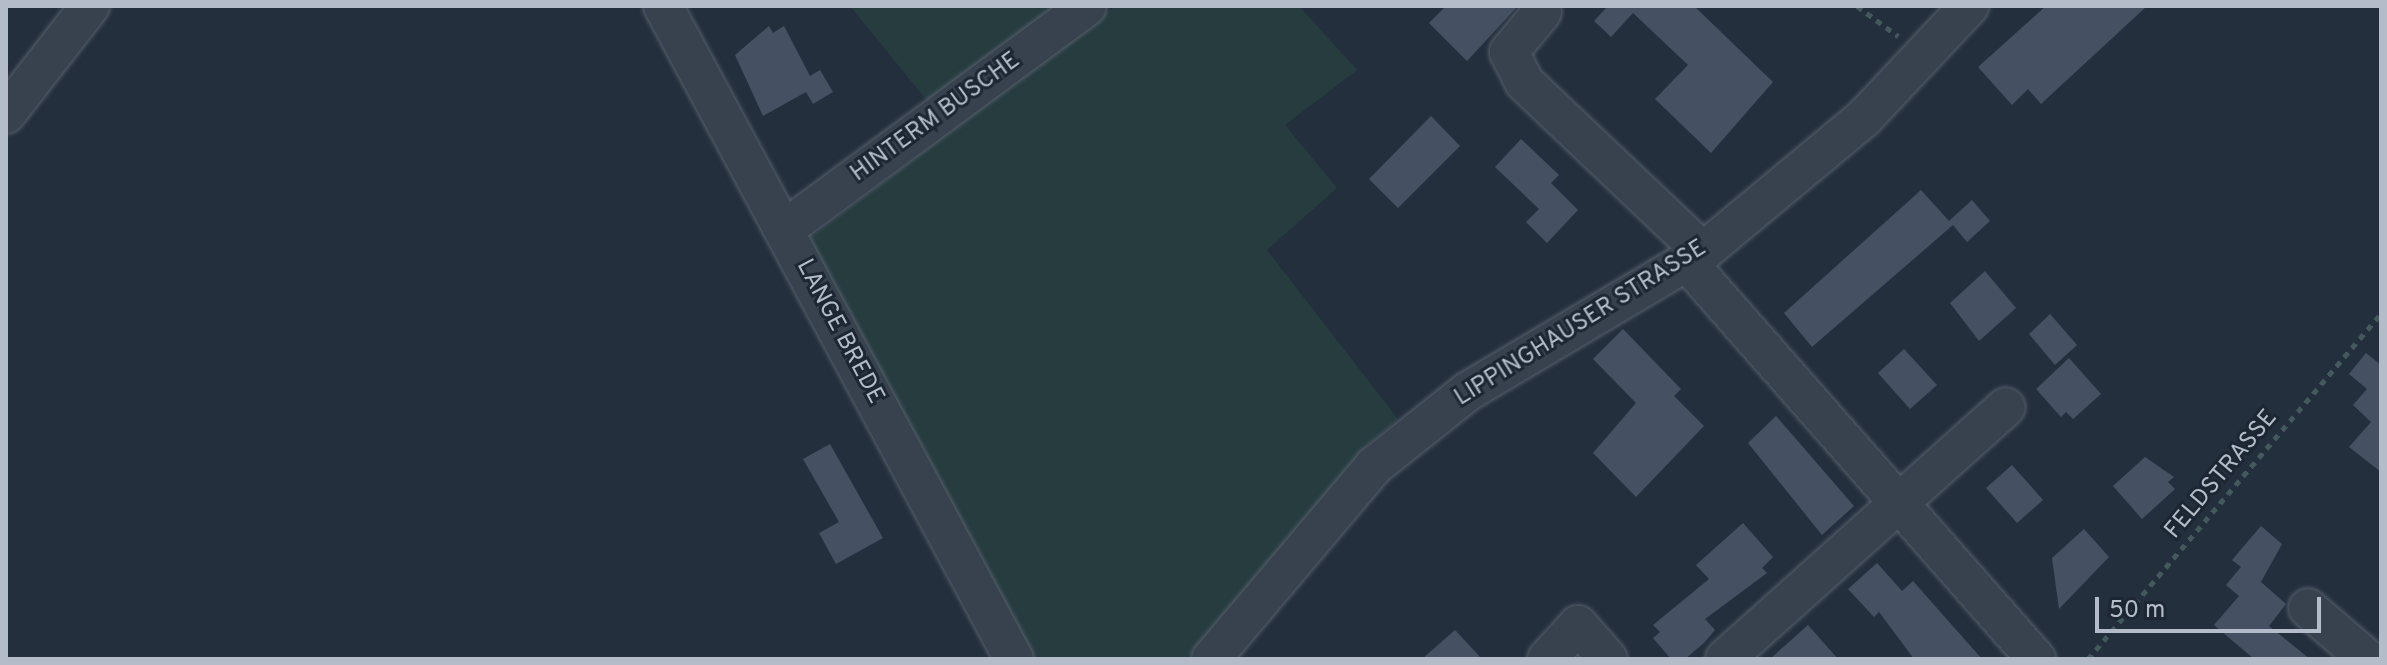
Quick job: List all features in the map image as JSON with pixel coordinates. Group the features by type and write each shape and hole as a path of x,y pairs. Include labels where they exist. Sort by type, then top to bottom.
{"street":[{"path":"6,114 90,6"},
{"name":"LANGE BREDE","path":"663,6 1014,659"},
{"name":"HINTERM BUSCHE","path":"785,229 1087,6"},
{"name":"LIPPINGHAUSER STRASSE","path":"1211,659 1374,466 1422,424 1695,257 1925,57 1969,6"},
{"path":"1542,12 1509,52 1524,82 1695,257 1900,505 2036,659"},
{"path":"1725,659 2006,407"},
{"path":"2308,608 2367,659"},
{"path":"1547,659 1578,625 1608,659"}],"path":[{"path":"1857,6 1925,57"},
{"name":"FELDSTRASSE","path":"2088,659 2381,314"}],"green space":[{"path":"850,6 1063,6 933,108"},
{"path":"1115,6 1299,6 1357,70 1285,125 1337,188 1267,250 1398,419 1368,444 1187,659 1025,659 804,242"}],"building":[{"path":"1446,6 1518,6 1467,61 1429,23"},
{"path":"1608,6 1694,6 1773,82 1711,153 1655,99 1688,65 1633,13 1611,37 1594,21"},
{"path":"2046,6 2147,6 2041,104 2028,89 2012,105 1978,67"},
{"path":"769,26 773,33 784,26 810,76 820,70 833,92 813,104 806,92 763,116 735,55"},
{"path":"1431,116 1460,146 1398,208 1369,179"},
{"path":"1521,139 1559,175 1551,183 1578,210 1547,243 1526,222 1539,209 1495,167"},
{"path":"1921,190 1949,221 1972,200 1990,221 1967,242 1953,225 1812,347 1784,313"},
{"path":"1985,271 2016,308 1979,341 1950,303"},
{"path":"2050,314 2077,345 2055,365 2029,334"},
{"path":"1623,329 1681,389 1674,396 1704,426 1636,497 1593,453 1636,403 1593,359"},
{"path":"1904,349 1937,385 1910,409 1878,373"},
{"path":"2366,353 2381,365 2381,472 2349,447 2371,422 2353,405 2367,389 2349,374"},
{"path":"2069,358 2101,394 2073,419 2066,412 2061,417 2036,389"},
{"path":"1776,416 1854,506 1822,535 1748,443"},
{"path":"830,444 883,538 836,564 819,533 839,522 803,459"},
{"path":"2145,457 2174,477 2168,482 2175,489 2142,519 2113,486"},
{"path":"2012,465 2043,500 2017,523 1986,488"},
{"path":"1743,523 1773,557 1762,568 1767,573 1705,619 1715,630 1704,643 1685,659 1671,659 1653,638 1660,632 1653,625 1709,579 1696,565"},
{"path":"2261,526 2282,544 2261,582 2286,604 2269,626 2310,659 2254,659 2214,625 2239,596 2226,585 2241,567 2232,560"},
{"path":"2084,529 2109,557 2059,609 2052,558"},
{"path":"1877,563 1902,591 1913,581 1982,659 1914,659 1879,612 1874,617 1848,589"},
{"path":"1808,625 1838,659 1770,659"},
{"path":"1455,630 1482,659 1422,659"}]}
